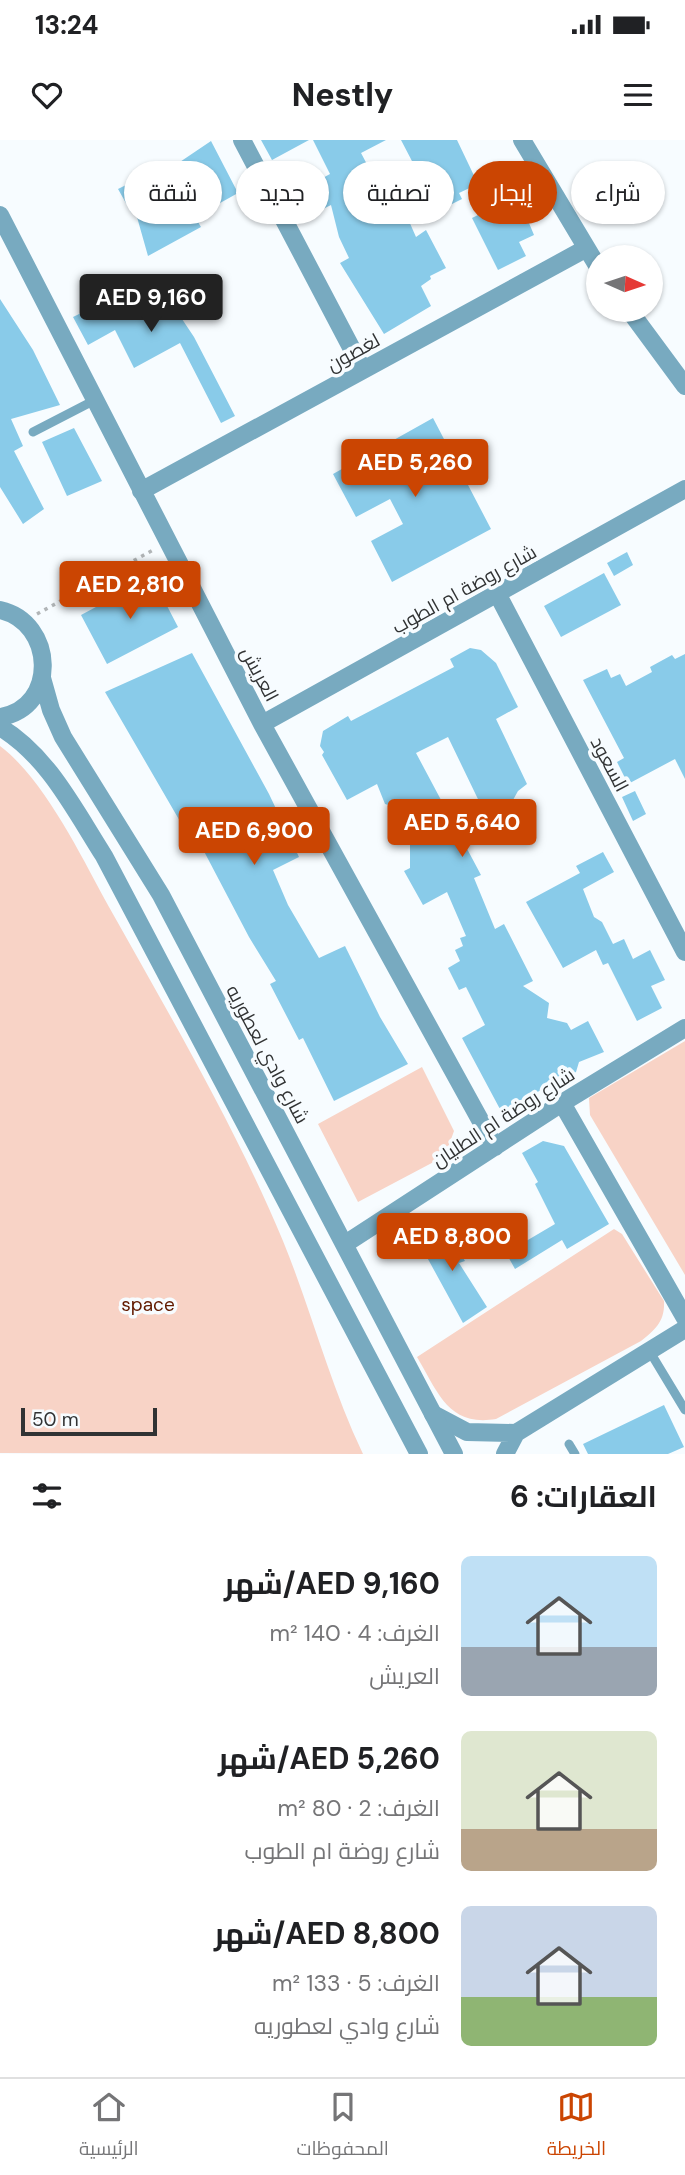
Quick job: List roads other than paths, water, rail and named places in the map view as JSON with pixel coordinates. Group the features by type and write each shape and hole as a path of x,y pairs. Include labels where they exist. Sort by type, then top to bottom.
{"street":[{"path":"242,140 363,370"},
{"path":"522,140 585,249"},
{"name":"العريش","path":"0,215 262,724 495,1147"},
{"name":"لغصون","path":"141,491 585,249"},
{"path":"638,322 685,386"},
{"name":"شارع روضة ام الطوب","path":"262,724 684,491"},
{"name":"السعود","path":"498,595 685,952"},
{"name":"شارع وادي لعطوريه","path":"1,608 24,621 41,643 44,660 42,678 51,710 63,737 161,895 454,1454"},
{"path":"0,717 22,708 34,694 42,678"},
{"path":"0,727 35,754 104,856 419,1454"},
{"name":"شارع روضة ام الطليان","path":"345,1244 562,1102 685,1027"},
{"path":"562,1102 685,1318"},
{"path":"505,1454 516,1433 685,1328"},
{"path":"433,1413 467,1432 516,1433"}],"lane":[{"path":"33,432 94,400"},
{"path":"650,1352 685,1410"},
{"path":"569,1444 575,1454"}],"park label":[{"name":"space","path":"148,1304"}]}
